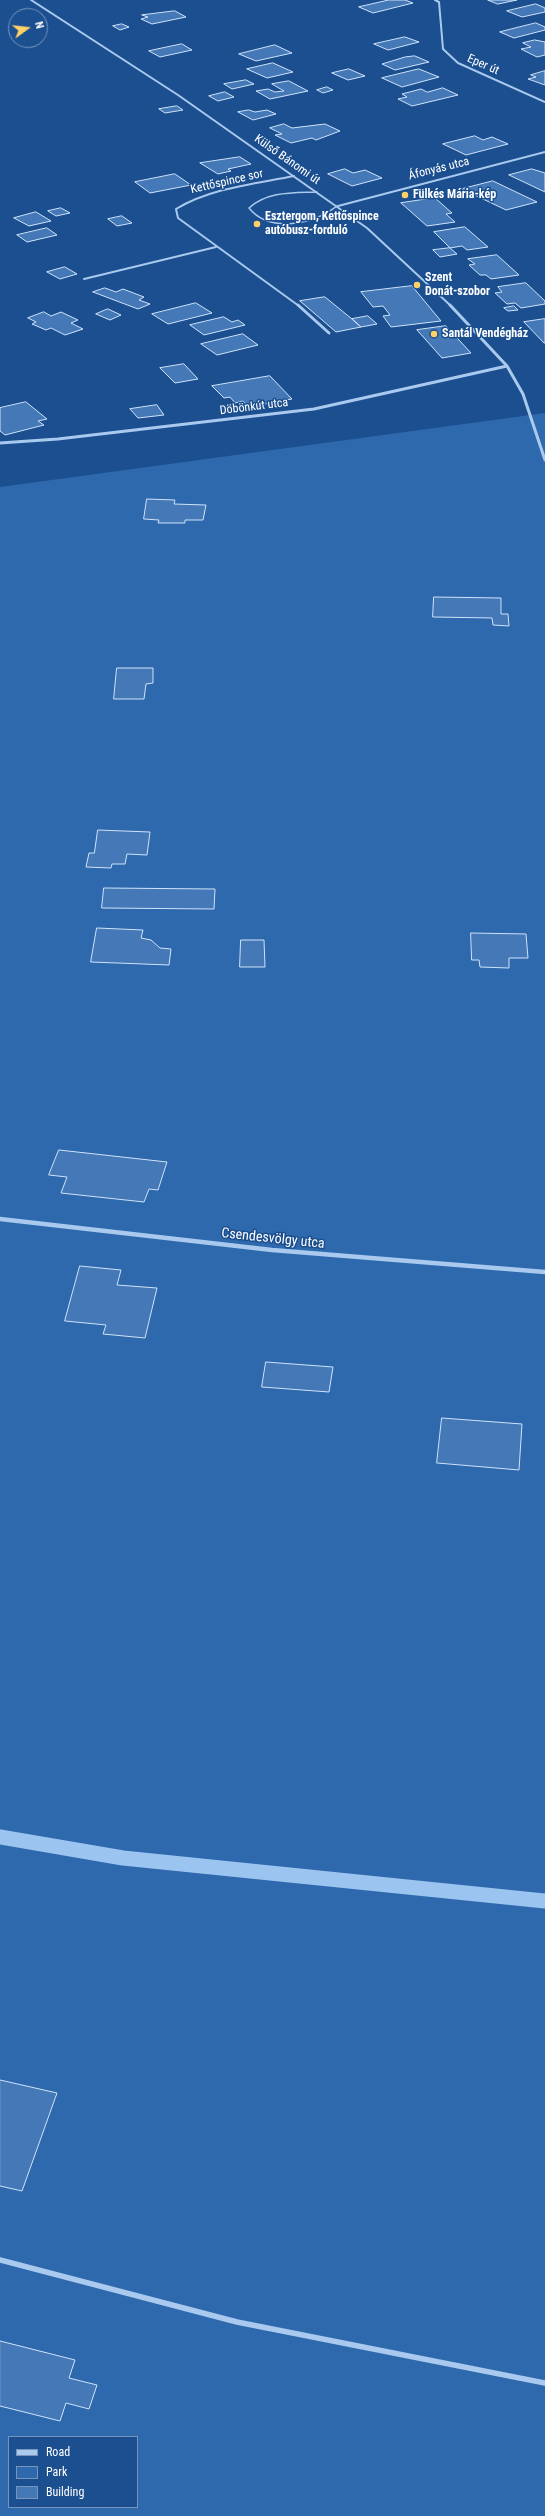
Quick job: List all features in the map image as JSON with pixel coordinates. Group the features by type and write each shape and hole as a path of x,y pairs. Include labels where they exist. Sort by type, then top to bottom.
{"street":[{"name":"Külső Bánomi út","path":"31,0 178,95 338,206 367,228 435,289 507,366 523,394 545,460"},
{"name":"Eper út","path":"435,0 439,2 443,49 458,63 545,102"},
{"name":"Áfonyás utca","path":"338,206 544,152"},
{"name":"Kettőspince sor","path":"294,176 202,196 185,202 176,209 178,218 216,247 293,301 329,333"},
{"path":"84,279 216,247"},
{"name":"Döbönkút utca","path":"0,443 58,439 314,409 507,366"},
{"name":"Csendesvölgy utca","path":"0,1219 246,1248 429,1266 545,1272"},
{"path":"0,2260 238,2322 545,2383"}],"lane":[{"path":"317,192 265,198 253,202 249,208 252,214 262,220 284,222 311,220 324,215 338,206"}],"green space":[{"path":"545,413 545,2516 0,2516 0,487"}],"building":[{"path":"389,0 405,0 413,3 373,13 359,7"},
{"path":"488,0 517,0 498,4"},
{"path":"536,4 545,8 545,12 522,17 507,11"},
{"path":"175,11 186,17 152,24 141,19 148,17 142,15"},
{"path":"536,23 545,27 545,30 514,38 500,32"},
{"path":"122,24 129,27 120,30 113,26"},
{"path":"405,37 419,42 388,50 374,44"},
{"path":"535,40 545,42 545,55 537,57 521,49 531,47 523,43"},
{"path":"182,44 192,50 160,57 149,51"},
{"path":"275,45 292,53 256,61 239,54"},
{"path":"415,56 429,62 395,70 382,64 405,57"},
{"path":"273,63 293,72 267,78 247,69"},
{"path":"349,69 365,76 348,80 332,73"},
{"path":"419,69 439,77 402,87 382,78"},
{"path":"545,71 545,85 528,79 536,77 531,75"},
{"path":"246,80 254,84 232,89 224,84"},
{"path":"289,81 308,91 270,99 256,91 268,89 275,92 284,91 272,84"},
{"path":"327,87 333,90 323,93 317,90"},
{"path":"443,88 458,95 412,106 398,99 407,97 402,94 421,89 427,92"},
{"path":"225,92 234,97 218,101 209,96"},
{"path":"177,106 183,110 165,113 159,109"},
{"path":"249,110 255,112 267,110 276,114 253,120 238,112"},
{"path":"284,124 292,128 325,124 340,131 316,140 312,138 291,143 275,135 282,134 270,128"},
{"path":"475,136 483,140 492,137 508,144 466,155 443,144"},
{"path":"240,157 251,164 228,169 231,171 218,174 200,163"},
{"path":"345,169 353,173 365,170 382,178 352,186 328,174"},
{"path":"532,169 545,173 545,192 509,175"},
{"path":"175,174 191,185 150,193 135,182"},
{"path":"493,181 537,202 506,210 462,189"},
{"path":"435,198 452,213 446,214 455,222 427,226 401,203"},
{"path":"61,208 70,213 56,216 48,211"},
{"path":"36,212 51,221 29,226 14,218"},
{"path":"122,216 132,223 117,226 108,219"},
{"path":"465,227 488,247 467,250 462,246 450,248 434,232"},
{"path":"47,228 57,235 27,242 17,235"},
{"path":"450,248 457,254 440,257 433,250"},
{"path":"497,255 519,275 491,279 486,275 480,275 469,265 475,264 468,259"},
{"path":"65,267 77,274 60,279 47,272"},
{"path":"526,283 545,301 545,304 521,308 515,303 507,304 495,293 502,292 498,287"},
{"path":"412,286 441,321 391,327 383,316 390,315 383,306 373,307 361,292"},
{"path":"105,288 116,292 123,289 144,297 139,300 150,304 138,309 93,292"},
{"path":"325,297 361,327 336,332 300,301"},
{"path":"196,303 212,313 168,324 152,314"},
{"path":"514,306 518,310 508,311 504,308"},
{"path":"108,309 121,315 110,320 96,314"},
{"path":"44,312 51,316 61,312 78,320 71,323 83,329 65,335 51,328 46,330 32,324 36,322 28,318"},
{"path":"368,316 377,324 361,327 352,319"},
{"path":"224,317 232,322 238,320 245,325 204,335 190,325"},
{"path":"545,319 545,343 544,343 524,322"},
{"path":"446,326 471,353 442,358 417,330"},
{"path":"243,334 258,345 217,355 201,344"},
{"path":"184,364 198,379 175,383 160,368"},
{"path":"270,376 292,399 248,407 243,401 235,403 230,397 224,398 212,386"},
{"path":"26,402 47,419 38,421 44,425 5,435 0,431 0,408"},
{"path":"157,405 164,415 138,418 130,409"},
{"path":"147,499 175,500 174,504 206,505 203,520 185,520 185,523 158,523 159,520 144,519"},
{"path":"434,597 501,598 501,614 508,614 509,626 493,625 492,618 433,617"},
{"path":"117,668 153,668 153,683 146,684 144,699 114,699"},
{"path":"98,830 150,832 147,855 127,854 125,864 112,864 111,868 86,867 89,853 94,853"},
{"path":"104,888 215,889 214,909 102,908"},
{"path":"97,928 143,930 141,938 151,940 160,948 171,949 169,965 91,962"},
{"path":"471,933 526,934 528,958 509,958 509,968 480,967 479,960 472,960"},
{"path":"241,940 264,940 265,967 240,967"},
{"path":"59,1150 167,1162 158,1190 149,1189 144,1202 61,1193 67,1177 49,1175"},
{"path":"80,1266 121,1270 117,1285 157,1288 145,1338 103,1334 106,1325 65,1321"},
{"path":"266,1362 333,1367 329,1392 262,1387"},
{"path":"442,1418 522,1424 519,1470 437,1463"},
{"path":"0,2080 57,2093 22,2191 0,2186"},
{"path":"0,2341 75,2360 69,2378 97,2385 89,2409 66,2403 60,2421 0,2406"}],"waterway":[{"path":"0,1837 123,1858 545,1901"}],"place":[{"name":"Fülkés Mária-kép","path":"405,195"},
{"name":"Esztergom, Kettőspince autóbusz-forduló","path":"257,224"},
{"name":"Szent Donát-szobor","path":"417,285"},
{"name":"Santál Vendégház","path":"434,334"}]}
